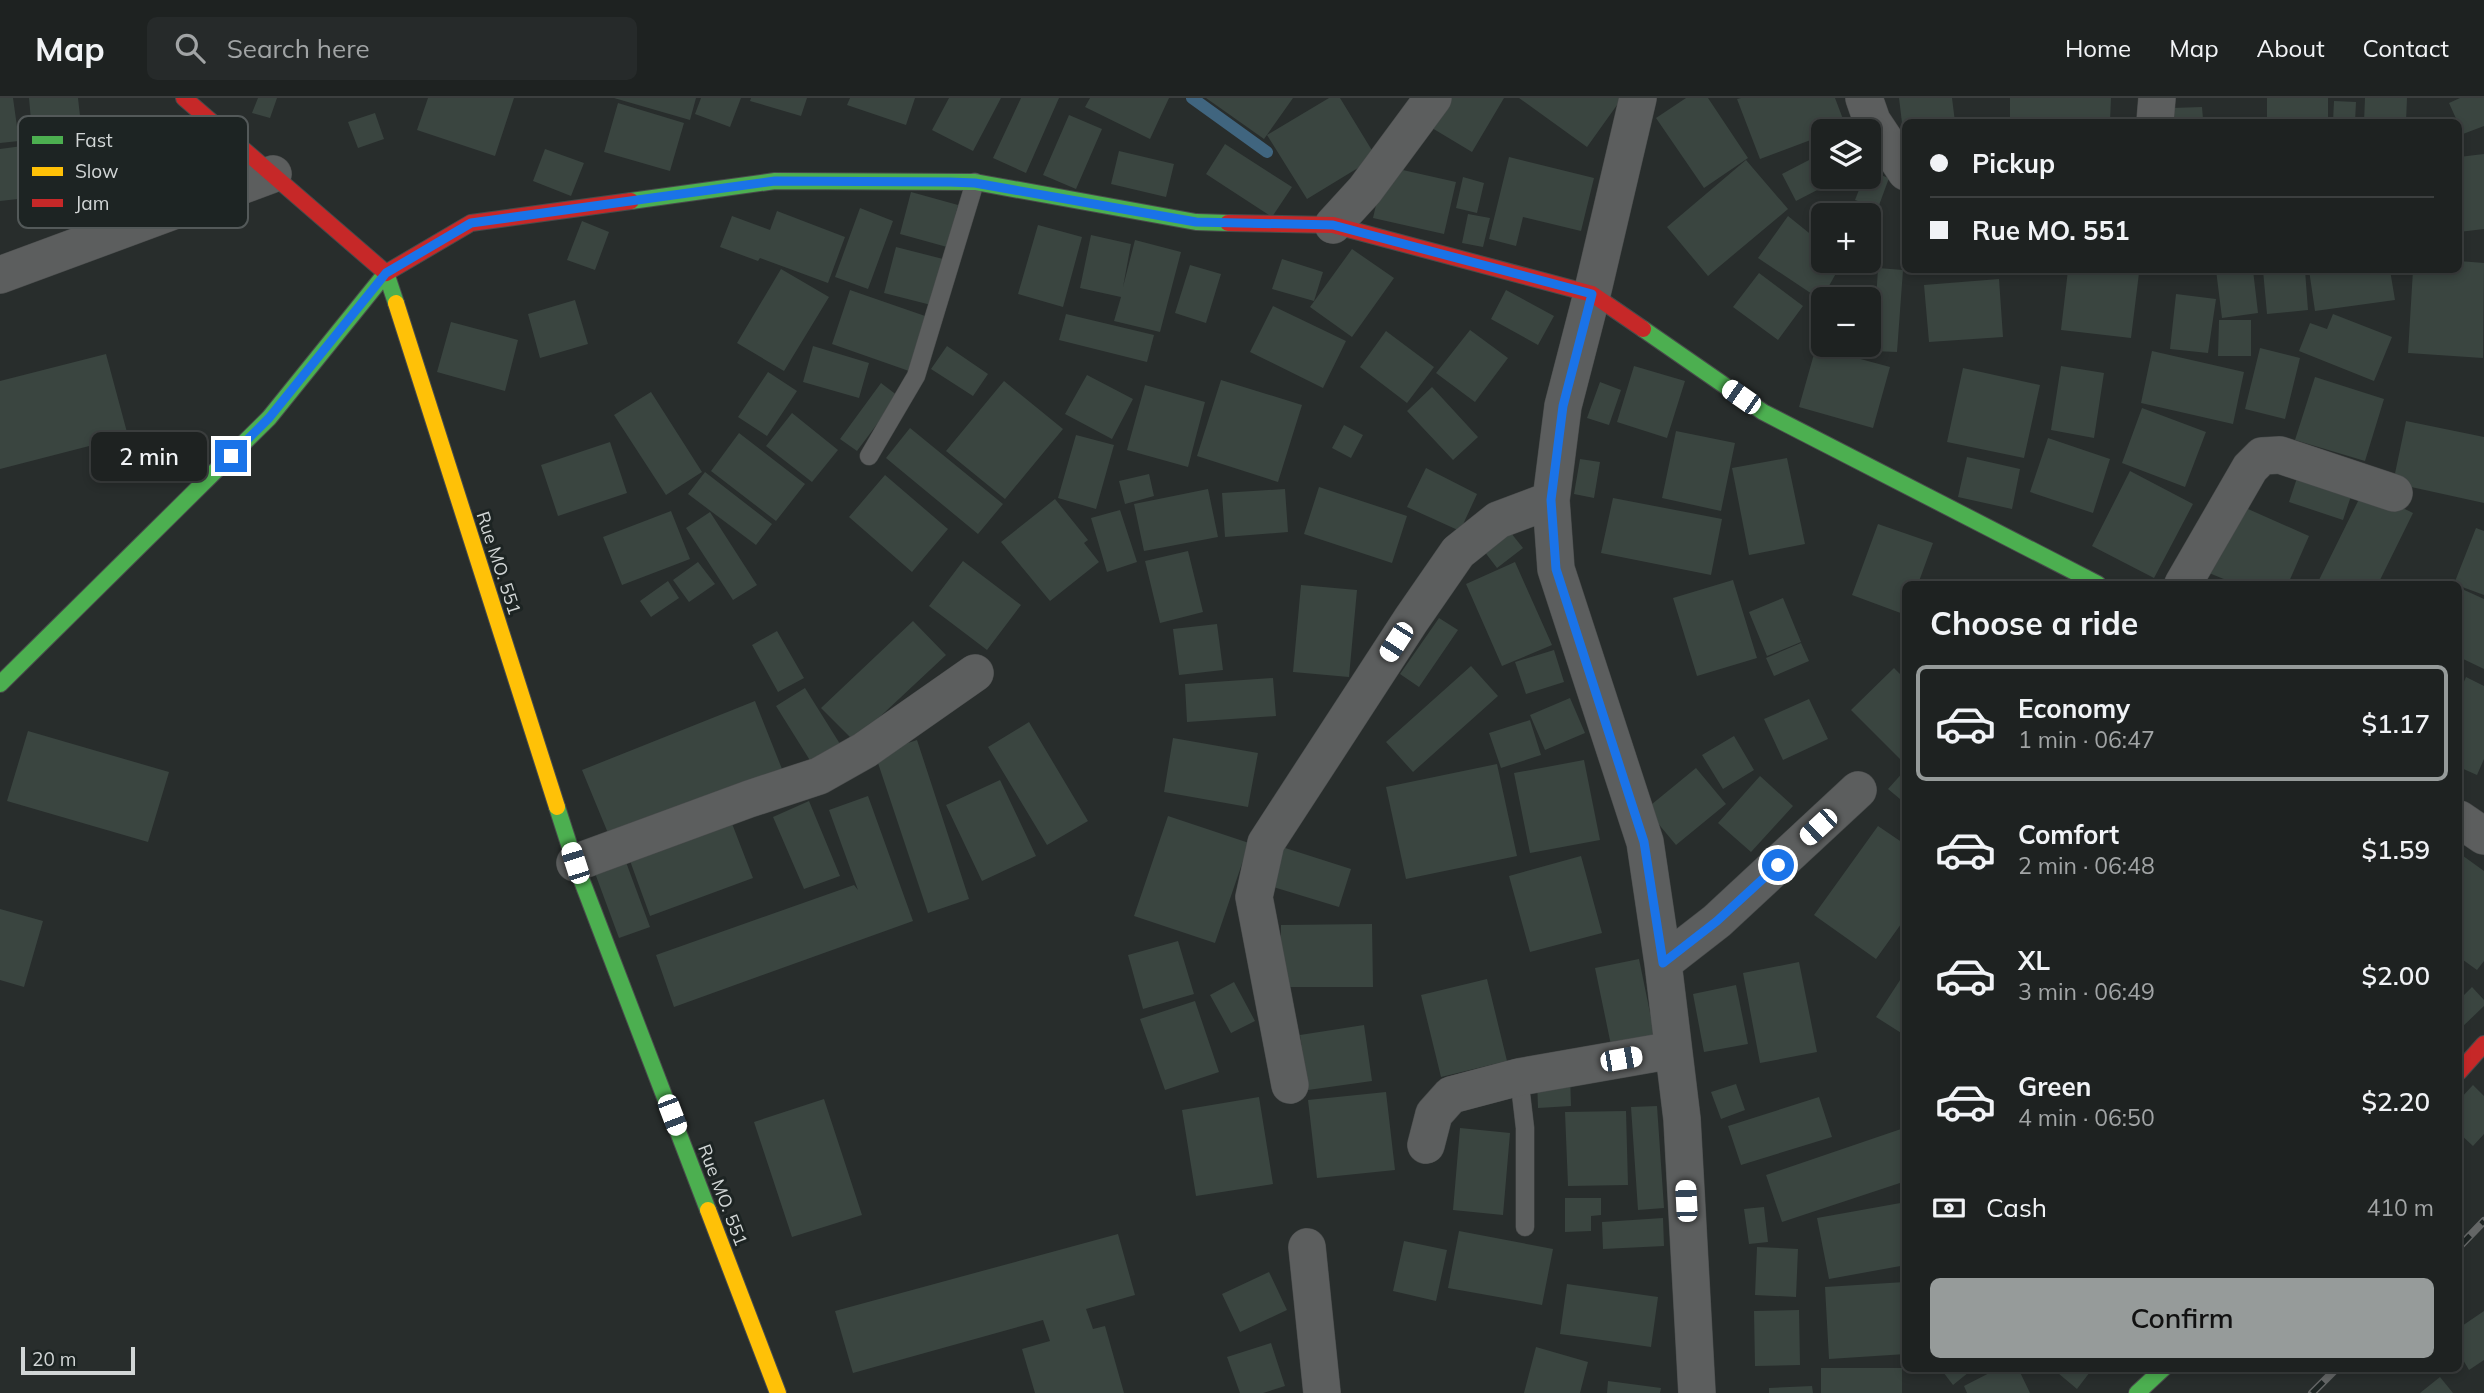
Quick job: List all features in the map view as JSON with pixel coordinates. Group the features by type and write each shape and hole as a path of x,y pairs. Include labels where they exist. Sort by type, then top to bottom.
{"street":[{"path":"184,98 205,116"},
{"path":"1333,225 1366,190 1433,98"},
{"path":"1638,98 1563,406 1551,500 1556,569 1644,842 1663,963 1682,1119 1697,1393"},
{"path":"1864,98 1872,121 1902,166"},
{"path":"2155,119 2157,98"},
{"path":"248,153 386,273"},
{"path":"248,183 273,174"},
{"path":"0,684 269,418 386,273 471,223 775,181 975,183 1196,222 1333,225 1592,294 1763,412 2092,581"},
{"path":"0,275 127,228"},
{"name":"Rue MO. 551","path":"386,273 575,863 778,1393"},
{"path":"2185,581 2250,468 2262,456 2280,455 2394,493"},
{"path":"1290,1085 1254,897 1266,844 1403,631 1458,552 1498,520 1551,500"},
{"path":"575,863 819,776 866,750 975,673"},
{"path":"1663,963 1717,921 1858,790"},
{"path":"2462,821 2484,836"},
{"path":"2462,1069 2484,1044"},
{"path":"1426,1145 1434,1114 1451,1095 1519,1077 1672,1050"},
{"path":"1307,1247 1322,1393"},
{"path":"2137,1393 2160,1372"}],"lane":[{"path":"869,456 916,376 975,183"},
{"path":"1519,1077 1525,1128 1525,1227"}],"building":[{"path":"0,98 13,98 18,141 0,143"},
{"path":"29,98 78,98 80,116 31,116"},
{"path":"258,98 277,98 270,118 252,113"},
{"path":"428,98 514,98 495,156 417,130"},
{"path":"614,98 696,98 690,120"},
{"path":"701,98 741,98 730,127 695,114"},
{"path":"751,98 807,98 801,116 750,101"},
{"path":"850,98 915,98 906,125 847,105"},
{"path":"949,98 1001,98 973,151 932,130"},
{"path":"1021,98 1059,98 1026,173 993,158"},
{"path":"1090,98 1169,98 1150,139 1085,107"},
{"path":"1206,98 1293,98 1264,139"},
{"path":"1329,98 1340,98 1376,157 1307,199 1267,135"},
{"path":"1450,98 1504,98 1472,152 1432,128"},
{"path":"1519,98 1622,98 1587,147"},
{"path":"1686,98 1708,98 1748,158 1704,188 1656,118"},
{"path":"1835,98 1843,119 1811,119 1811,140 1760,159 1737,99"},
{"path":"1899,98 1952,98 1955,119 1902,119 1902,123"},
{"path":"2010,98 2111,98 2110,119 2010,119"},
{"path":"2267,98 2328,98 2328,119 2267,119"},
{"path":"2365,98 2407,98 2406,119 2364,119"},
{"path":"2460,98 2484,98 2484,126 2463,134 2462,119 2456,119 2449,103"},
{"path":"2334,101 2356,102 2355,119 2333,119"},
{"path":"618,103 684,123 670,171 604,152"},
{"path":"2202,107 2203,119 2172,119 2172,108"},
{"path":"375,113 384,139 358,148 348,122"},
{"path":"1069,115 1102,129 1076,189 1043,175"},
{"path":"2257,117 2257,119 2203,119"},
{"path":"1225,144 1292,187 1272,217 1206,174"},
{"path":"18,147 18,199 0,201 0,149"},
{"path":"545,149 584,163 571,196 533,181"},
{"path":"1119,151 1174,164 1166,197 1111,184"},
{"path":"2484,154 2484,229 2462,232 2462,157"},
{"path":"1509,157 1594,178 1581,231 1523,217 1516,246 1489,239"},
{"path":"1811,159 1811,189 1819,189 1796,201 1782,174"},
{"path":"1746,160 1788,209 1708,276 1667,227"},
{"path":"1385,166 1456,182 1444,234 1373,218"},
{"path":"1881,175 1889,178 1880,203 1855,200 1859,189 1881,189"},
{"path":"1463,177 1484,183 1477,213 1456,208"},
{"path":"911,192 958,205 947,247 900,234"},
{"path":"860,208 893,221 868,289 835,277"},
{"path":"777,211 845,237 828,283 760,258 758,261 720,247 732,216 770,230"},
{"path":"1468,214 1490,218 1483,247 1462,243"},
{"path":"1788,216 1811,235 1811,273 1836,273 1828,287 1811,287 1811,293 1758,258"},
{"path":"582,221 609,232 595,270 567,260"},
{"path":"1038,225 1082,237 1063,307 1018,294"},
{"path":"1091,235 1131,244 1123,287 1135,240 1181,252 1160,332 1114,321 1121,297 1080,288"},
{"path":"896,247 947,260 935,306 884,293"},
{"path":"1352,249 1394,278 1352,337 1310,307"},
{"path":"1282,259 1323,272 1314,301 1272,289"},
{"path":"2462,261 2484,263 2483,358 2408,353 2413,273 2462,273"},
{"path":"1190,265 1221,274 1206,323 1175,313"},
{"path":"1881,268 1902,270 1903,273 1897,352 1881,351 1881,287 1877,287 1878,273 1881,273"},
{"path":"781,269 829,297 784,371 737,343"},
{"path":"1759,273 1803,306 1778,340 1733,307"},
{"path":"2068,273 2139,273 2131,338 2061,330"},
{"path":"2216,273 2253,273 2258,313 2222,318"},
{"path":"2263,273 2305,273 2308,310 2267,314"},
{"path":"2309,273 2390,273 2395,300 2315,311"},
{"path":"1999,279 2003,337 1929,342 1924,285"},
{"path":"850,290 928,317 909,371 832,344"},
{"path":"1506,290 1554,316 1538,345 1491,319"},
{"path":"2176,294 2216,299 2208,353 2170,349"},
{"path":"575,300 588,344 540,358 528,314"},
{"path":"1273,306 1346,341 1323,388 1250,352"},
{"path":"1066,314 1154,335 1147,362 1059,340"},
{"path":"2333,314 2392,337 2374,381 2299,351 2310,323 2327,329"},
{"path":"2219,320 2251,320 2251,356 2218,356"},
{"path":"451,322 518,340 505,391 437,372"},
{"path":"1470,330 1508,358 1475,402 1436,373"},
{"path":"1386,331 1434,367 1407,403 1360,367"},
{"path":"813,346 869,363 859,398 803,382"},
{"path":"947,346 988,374 973,396 931,369"},
{"path":"2260,348 2300,358 2285,419 2245,409"},
{"path":"2152,351 2244,372 2233,424 2141,403"},
{"path":"106,354 128,436 0,469 0,381"},
{"path":"1813,357 1853,357 1890,367 1873,428 1799,407"},
{"path":"1634,366 1685,381 1667,438 1617,422"},
{"path":"2061,366 2104,373 2094,438 2051,430"},
{"path":"1963,368 2040,385 2024,458 1947,442"},
{"path":"768,372 797,391 767,436 738,417"},
{"path":"1087,375 1133,399 1112,439 1065,414"},
{"path":"2315,377 2384,399 2365,461 2295,440"},
{"path":"1221,380 1302,405 1278,482 1197,456"},
{"path":"1004,381 1063,429 1005,499 946,451"},
{"path":"1600,382 1621,390 1609,425 1587,418"},
{"path":"881,383 898,396 857,451 840,439"},
{"path":"1145,385 1205,402 1188,467 1127,450"},
{"path":"1432,387 1478,437 1453,460 1407,411"},
{"path":"651,392 702,472 666,495 614,415"},
{"path":"2142,408 2206,432 2185,487 2122,463"},
{"path":"792,413 838,450 812,482 766,446"},
{"path":"2406,421 2484,437 2484,503 2393,483"},
{"path":"1344,425 1363,435 1351,458 1332,448"},
{"path":"910,428 1003,504 978,534 886,458"},
{"path":"1676,431 1735,443 1721,511 1662,498"},
{"path":"739,433 805,484 776,521 711,471"},
{"path":"1076,435 1114,445 1096,509 1058,498"},
{"path":"2048,438 2110,459 2093,513 2030,492"},
{"path":"610,442 627,493 558,516 541,465"},
{"path":"1967,457 2020,469 2012,509 1958,497"},
{"path":"1787,458 1805,544 1749,555 1732,468"},
{"path":"1580,459 1600,462 1594,498 1574,494"},
{"path":"1426,468 1477,494 1460,531 1407,507"},
{"path":"2130,471 2193,504 2154,578 2092,546"},
{"path":"705,472 772,524 756,545 688,494"},
{"path":"1149,474 1154,496 1125,504 1119,481"},
{"path":"885,475 948,529 912,572 849,517"},
{"path":"2298,475 2352,493 2343,520 2289,502"},
{"path":"1319,487 1407,516 1392,563 1304,534"},
{"path":"1208,489 1218,537 1144,551 1134,504"},
{"path":"1285,489 1288,532 1225,537 1222,493"},
{"path":"2364,489 2413,513 2379,581 2318,581"},
{"path":"1613,498 1722,519 1711,575 1601,553"},
{"path":"1055,499 1088,540 1084,543 1099,562 1050,601 1001,542"},
{"path":"2239,505 2309,536 2289,581 2229,581 2209,573"},
{"path":"1120,510 1137,562 1107,572 1091,518"},
{"path":"671,511 690,559 622,585 603,537"},
{"path":"710,512 757,585 733,600 686,528"},
{"path":"1878,524 1933,543 1919,581 1902,581 1902,614 1852,595"},
{"path":"1507,528 1523,548 1497,568 1481,547"},
{"path":"2476,528 2484,531 2484,595 2462,587 2462,581 2455,581"},
{"path":"1188,551 1203,612 1160,623 1145,561"},
{"path":"963,561 1021,605 987,650 929,606"},
{"path":"698,562 715,584 689,602 673,580"},
{"path":"1515,562 1552,645 1502,666 1466,584"},
{"path":"1733,580 1757,658 1697,676 1673,598"},
{"path":"668,581 679,598 651,617 640,601"},
{"path":"1301,585 1357,590 1349,677 1293,672"},
{"path":"2462,589 2484,599 2484,669 2462,658"},
{"path":"1783,598 1801,642 1767,656 1749,612"},
{"path":"1439,618 1458,630 1419,687 1400,674"},
{"path":"913,621 946,655 854,741 821,708"},
{"path":"1217,624 1223,670 1179,675 1173,629"},
{"path":"777,631 804,678 778,692 752,645"},
{"path":"1801,643 1809,661 1774,676 1766,658"},
{"path":"1554,650 1564,682 1526,694 1515,662"},
{"path":"1471,666 1498,696 1413,772 1386,742"},
{"path":"1894,668 1902,676 1902,757 1900,759 1851,710"},
{"path":"2466,677 2484,686 2484,759 2477,775 2462,768 2462,686"},
{"path":"1273,678 1276,716 1187,722 1185,684"},
{"path":"805,688 845,752 816,770 776,706"},
{"path":"1570,698 1585,733 1545,750 1530,715"},
{"path":"1809,699 1828,739 1783,760 1764,719"},
{"path":"755,701 782,769 610,838 582,770"},
{"path":"1530,720 1541,755 1501,768 1489,733"},
{"path":"1029,722 1088,821 1047,845 988,747"},
{"path":"28,731 169,772 148,842 7,801"},
{"path":"1734,736 1754,770 1723,789 1702,755"},
{"path":"1173,738 1258,753 1248,807 1164,792"},
{"path":"917,740 969,899 928,913 875,754"},
{"path":"1584,760 1600,840 1530,853 1514,773"},
{"path":"1497,764 1517,856 1406,879 1386,787"},
{"path":"1696,768 1726,804 1676,845 1646,809"},
{"path":"1902,773 1902,801 1888,789"},
{"path":"1760,776 1793,806 1751,852 1718,823"},
{"path":"1000,780 1036,856 982,881 946,805"},
{"path":"868,796 913,921 674,1007 656,955 854,885 858,890 829,810"},
{"path":"809,801 840,876 804,889 773,817"},
{"path":"1168,816 1249,843 1215,943 1134,916"},
{"path":"731,821 753,878 650,916 629,858"},
{"path":"1878,826 1902,842 1902,923 1876,959 1814,915"},
{"path":"1279,846 1351,869 1339,907 1267,885"},
{"path":"623,854 650,927 619,938 592,865"},
{"path":"2462,855 2484,871 2484,961 2477,970 2462,959"},
{"path":"1581,856 1602,933 1530,952 1509,876"},
{"path":"0,909 43,921 24,987 0,980"},
{"path":"1372,924 1373,987 1281,987 1281,925"},
{"path":"1178,941 1194,994 1143,1009 1128,955"},
{"path":"1639,959 1655,1037 1611,1045 1595,968"},
{"path":"1799,962 1817,1052 1760,1063 1743,973"},
{"path":"1902,977 1902,1033 1876,1017"},
{"path":"1487,979 1507,1061 1441,1077 1421,995"},
{"path":"1234,982 1255,1021 1231,1033 1210,995"},
{"path":"1736,985 1748,1044 1704,1052 1693,994"},
{"path":"2472,987 2484,1000 2484,1006 2462,1027 2462,997"},
{"path":"1195,1001 1219,1072 1165,1090 1140,1019"},
{"path":"1364,1025 1372,1081 1308,1090 1300,1035"},
{"path":"1570,1075 1571,1106 1538,1108 1537,1078"},
{"path":"1736,1084 1745,1110 1721,1119 1711,1092"},
{"path":"2473,1085 2484,1096 2484,1134 2473,1146 2462,1136 2462,1097"},
{"path":"1386,1092 1395,1170 1317,1178 1308,1100"},
{"path":"1259,1097 1273,1184 1196,1196 1182,1110"},
{"path":"1819,1097 1832,1137 1741,1165 1728,1126"},
{"path":"824,1099 862,1215 792,1237 754,1122"},
{"path":"1657,1106 1664,1208 1638,1210 1631,1107"},
{"path":"1626,1111 1628,1185 1568,1186 1565,1112"},
{"path":"1460,1128 1510,1133 1503,1215 1453,1210"},
{"path":"1902,1129 1902,1182 1782,1222 1766,1175"},
{"path":"1565,1198 1601,1198 1601,1215 1591,1216 1591,1231 1565,1232"},
{"path":"1902,1203 1902,1266 1829,1279 1817,1218"},
{"path":"1764,1207 1768,1242 1749,1244 1744,1209"},
{"path":"1663,1218 1664,1246 1603,1249 1602,1222"},
{"path":"1459,1231 1553,1249 1542,1305 1448,1288"},
{"path":"1118,1234 1135,1295 1086,1309 1093,1329 1105,1326 1124,1393 1035,1393 1022,1349 1050,1341 1043,1320 853,1373 835,1311"},
{"path":"1404,1241 1447,1250 1436,1301 1393,1291"},
{"path":"1757,1247 1798,1249 1796,1297 1755,1295"},
{"path":"1269,1272 1287,1310 1240,1332 1222,1294"},
{"path":"1902,1282 1902,1354 1829,1359 1825,1287"},
{"path":"1567,1284 1658,1297 1651,1347 1560,1334"},
{"path":"1799,1310 1800,1365 1755,1366 1754,1311"},
{"path":"2484,1311 2484,1360 2469,1370 2462,1358 2462,1326"},
{"path":"1271,1343 1285,1386 1263,1393 1240,1393 1227,1357"},
{"path":"1536,1347 1588,1362 1580,1393 1524,1393"},
{"path":"1821,1368 1902,1368 1902,1393 1821,1393"},
{"path":"1943,1372 1969,1372 1953,1385"},
{"path":"1991,1372 2020,1372 2030,1393 1967,1393 1964,1386"},
{"path":"2057,1372 2090,1372 2077,1389"},
{"path":"2440,1377 2453,1393 2420,1393"},
{"path":"1608,1381 1661,1388 1660,1393 1607,1393"},
{"path":"1812,1386 1813,1393 1769,1393 1769,1388"}],"waterway":[{"path":"1192,98 1267,152"}],"railway":[{"path":"2462,1244 2484,1221"},
{"path":"2312,1393 2333,1372"}],"traffic: fast":[{"path":"631,201 775,181 975,182 1196,222 1228,223"},
{"path":"0,684 269,418 386,273 396,303"},
{"path":"1643,329 1763,412 2092,581"},
{"path":"557,807 575,863 708,1210"},
{"path":"2137,1393 2160,1372"}],"traffic: slow":[{"path":"396,303 557,807"},
{"path":"708,1210 778,1393"}],"traffic: jam":[{"path":"184,98 205,116"},
{"path":"248,153 386,273 471,223 631,201"},
{"path":"1228,223 1333,225 1592,294 1643,329"},
{"path":"2462,1069 2484,1044"}],"route":[{"path":"231,456 269,418 386,273 471,223 775,181 975,183 1196,222 1333,225 1592,294 1563,406 1551,500 1556,569 1644,842 1663,963 1717,921 1778,865"}]}
